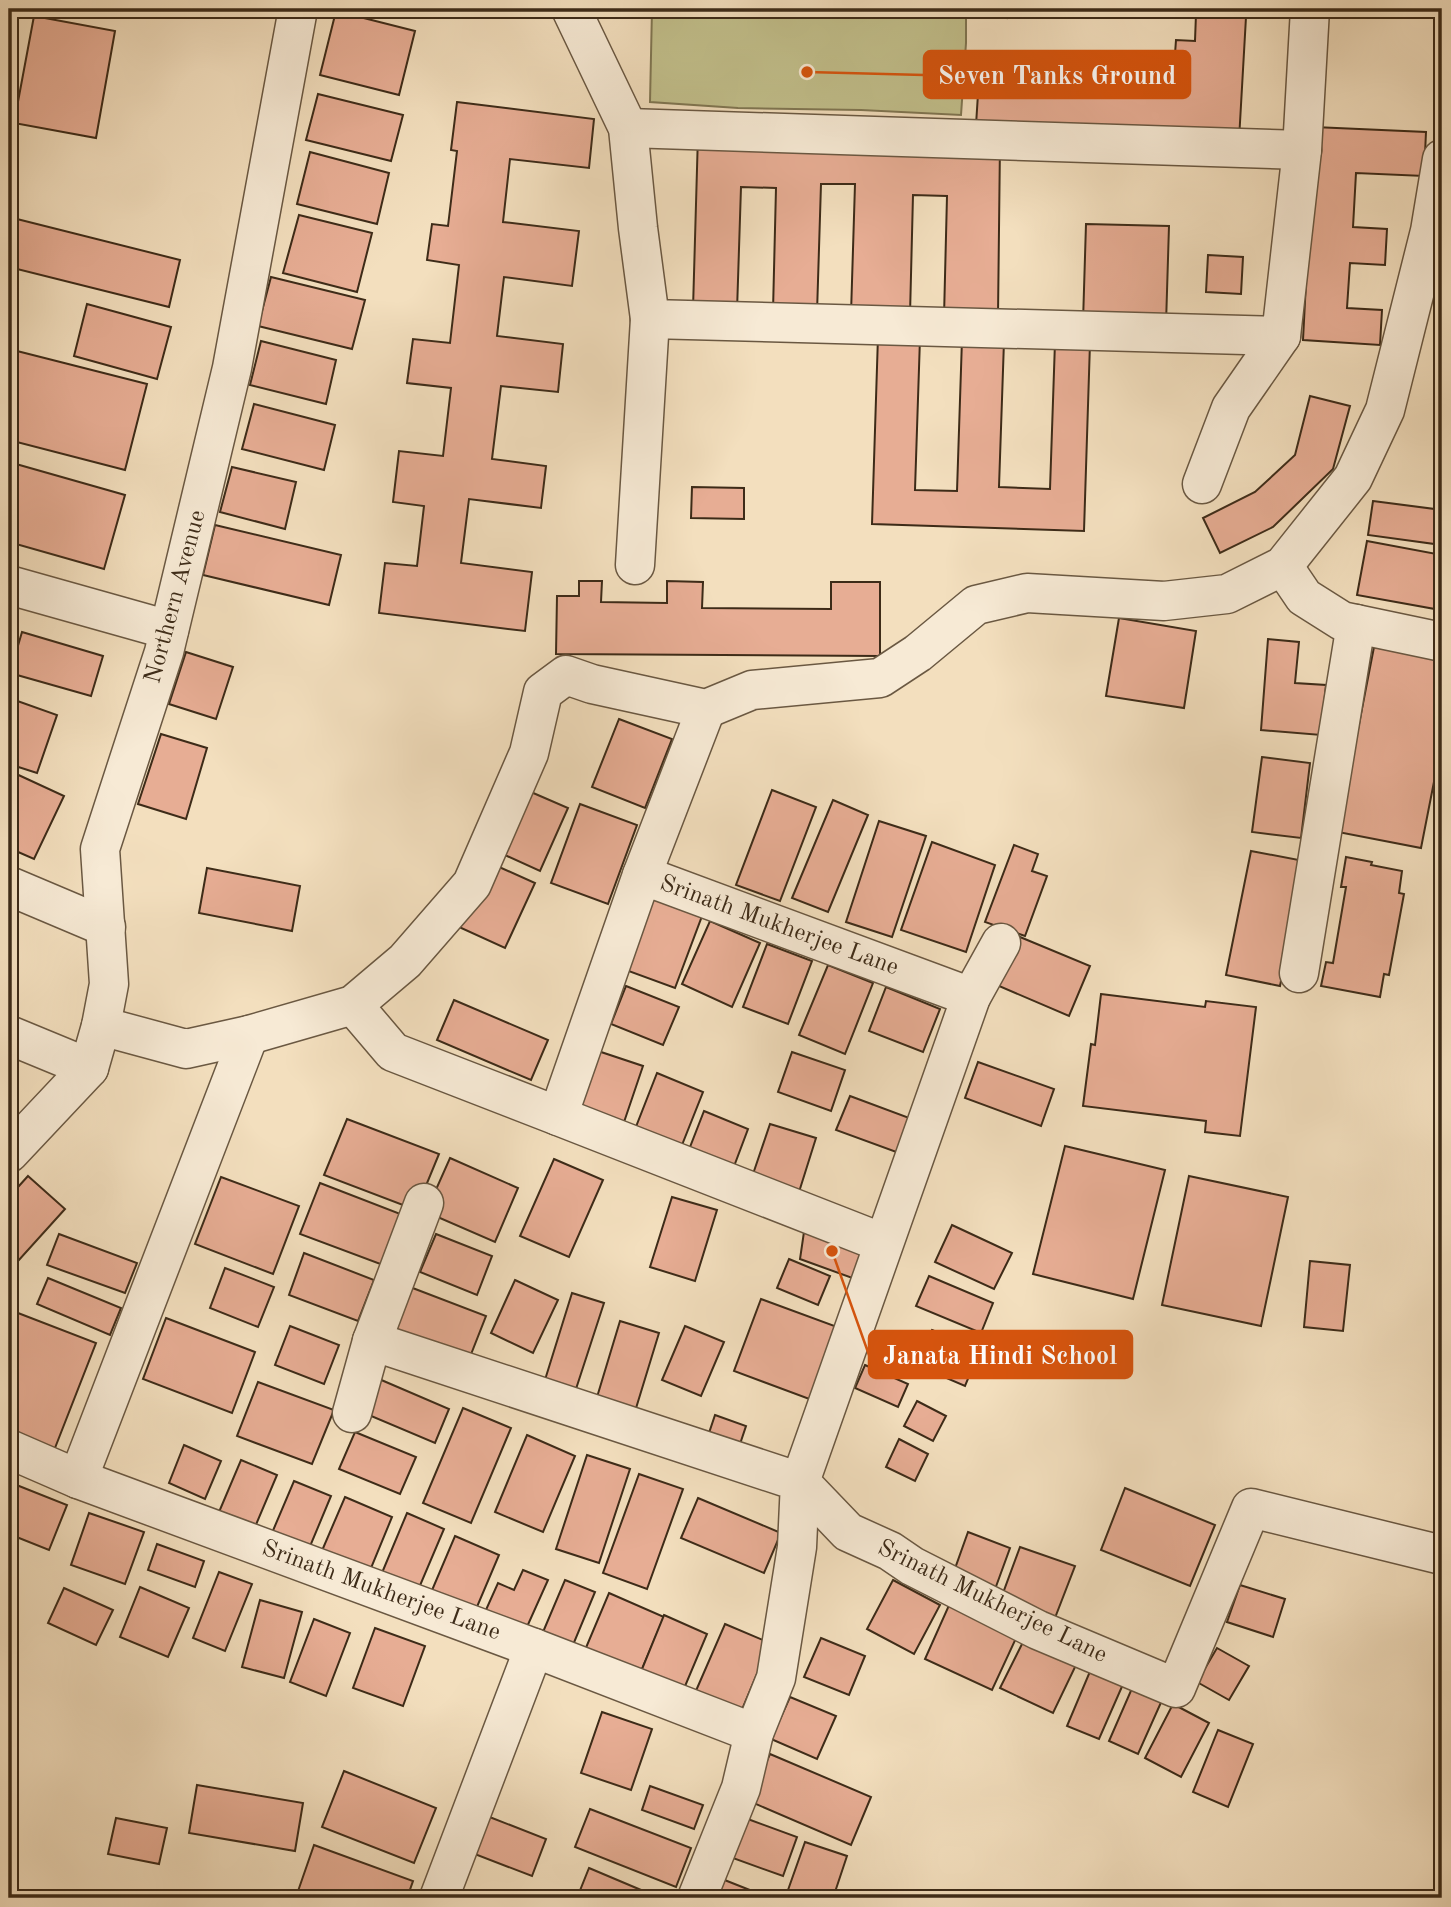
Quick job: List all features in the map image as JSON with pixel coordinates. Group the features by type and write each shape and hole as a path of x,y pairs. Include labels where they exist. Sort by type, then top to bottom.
{"street":[{"name":"Northern Avenue","path":"9,1153 89,1068 101,1026 109,984 100,849 164,652 232,368 298,9"},
{"path":"571,9 628,128 650,319 635,565"},
{"path":"1202,484 1231,408 1281,336 1302,150 1310,9"},
{"path":"628,128 1302,150"},
{"path":"101,1026 186,1049 249,1035 354,1005 404,961 472,884 529,753 543,692 566,675 592,684 706,709 752,690 880,678 918,653 976,605 1027,593 1164,601 1227,594 1283,566 1353,478 1385,410 1430,231 1442,159"},
{"path":"650,319 1281,336"},
{"path":"1283,566 1304,597 1342,621 1442,642"},
{"path":"9,585 169,630"},
{"path":"1299,973 1356,624"},
{"path":"642,875 706,709"},
{"name":"Srinath Mukherjee Lane","path":"558,1116 642,875 971,997"},
{"path":"9,886 106,927"},
{"path":"697,1898 741,1788 754,1733 776,1678 797,1547 800,1482 971,997 1001,943"},
{"path":"354,1005 393,1052 883,1243"},
{"path":"9,1035 89,1068"},
{"path":"78,1479 249,1035"},
{"path":"352,1413 372,1341 424,1203"},
{"name":"Srinath Mukherjee Lane","path":"372,1341 800,1482 848,1532 890,1551 912,1566 1038,1630 1176,1688 1251,1508 1442,1555"},
{"name":"Srinath Mukherjee Lane","path":"9,1450 78,1479 534,1648 754,1733"},
{"path":"439,1898 534,1648"}],"shaded area":[{"path":"652,9 1007,9 1007,18 966,13 961,115 738,108 650,102"}],"building":[{"path":"336,11 415,31 399,95 320,75"},
{"path":"1196,14 1246,17 1239,140 976,125 978,94 985,94 986,70 979,70 979,57 1174,68 1176,40 1195,41"},
{"path":"34,16 115,31 96,138 14,123"},
{"path":"318,94 403,115 391,161 306,140"},
{"path":"457,102 594,119 589,168 510,159 503,222 579,231 572,286 504,277 497,336 563,344 558,392 501,386 492,459 546,466 541,508 469,499 461,563 532,572 525,631 379,613 385,563 417,566 424,506 393,502 399,451 443,456 451,388 407,383 413,339 450,343 459,265 427,260 432,224 448,226 457,151 451,150"},
{"path":"1314,127 1426,132 1424,176 1356,173 1353,227 1387,229 1385,265 1350,263 1347,308 1382,310 1380,345 1303,340"},
{"path":"698,134 1000,143 998,316 944,317 947,196 913,195 910,315 851,314 855,184 821,184 817,313 773,311 776,188 741,187 737,311 693,309"},
{"path":"310,152 389,173 377,224 297,204"},
{"path":"299,215 372,233 357,292 283,273"},
{"path":"9,217 180,260 169,307 9,267"},
{"path":"1086,224 1169,226 1166,324 1083,322"},
{"path":"1208,255 1243,257 1241,294 1206,292"},
{"path":"271,277 365,300 352,349 258,326"},
{"path":"87,304 171,327 157,379 74,356"},
{"path":"878,336 920,338 915,490 957,491 962,339 1004,341 999,487 1050,489 1055,342 1090,343 1084,531 872,524"},
{"path":"261,341 336,360 326,404 250,385"},
{"path":"17,351 147,384 125,470 9,440 9,384"},
{"path":"1310,396 1350,406 1333,469 1273,527 1220,553 1203,518 1255,492 1295,455"},
{"path":"254,404 335,425 324,470 242,449"},
{"path":"9,462 125,495 104,569 9,542"},
{"path":"232,467 296,482 285,529 220,512"},
{"path":"692,487 744,488 744,519 691,518"},
{"path":"1373,501 1442,510 1442,545 1368,535"},
{"path":"215,525 341,555 329,605 203,575"},
{"path":"1367,541 1442,555 1442,572 1435,609 1357,595"},
{"path":"579,581 602,581 601,602 667,603 667,581 703,582 702,608 831,609 831,582 880,582 880,656 556,654 557,596 579,596"},
{"path":"1119,618 1196,631 1184,708 1106,696"},
{"path":"22,632 103,656 91,696 10,673"},
{"path":"1268,639 1299,642 1295,683 1326,685 1321,735 1261,730"},
{"path":"1374,647 1442,660 1442,741 1421,848 1338,832"},
{"path":"186,652 233,667 216,719 169,704"},
{"path":"9,698 57,715 37,773 9,764"},
{"path":"619,719 672,739 645,808 592,787"},
{"path":"161,734 207,748 186,819 138,804"},
{"path":"1262,757 1310,763 1301,838 1252,832"},
{"path":"12,772 64,796 34,859 9,848 9,779"},
{"path":"524,789 568,808 540,871 496,851"},
{"path":"772,790 816,807 780,901 736,885"},
{"path":"833,800 868,815 828,912 792,898"},
{"path":"580,804 637,825 608,904 551,883"},
{"path":"879,821 926,836 892,937 846,922"},
{"path":"932,842 995,865 966,952 901,930"},
{"path":"1014,845 1038,854 1032,871 1047,876 1025,936 985,922"},
{"path":"1251,851 1304,861 1280,986 1226,975"},
{"path":"1346,857 1402,871 1399,893 1404,894 1389,975 1384,974 1380,997 1321,986 1326,962 1333,963 1346,887 1341,887"},
{"path":"488,862 535,883 505,948 459,927"},
{"path":"207,868 300,886 292,931 199,913"},
{"path":"649,897 702,916 675,988 623,969"},
{"path":"710,921 760,943 732,1007 682,984"},
{"path":"1020,937 1090,966 1069,1016 999,986"},
{"path":"767,944 812,961 788,1024 743,1007"},
{"path":"828,965 873,983 845,1054 799,1035"},
{"path":"626,986 679,1007 663,1045 611,1024"},
{"path":"886,987 940,1009 923,1052 869,1031"},
{"path":"1101,994 1205,1007 1206,1001 1256,1007 1240,1136 1205,1132 1206,1121 1083,1106 1091,1044 1095,1045"},
{"path":"454,1000 548,1040 531,1080 437,1040"},
{"path":"589,1048 643,1066 622,1128 568,1110"},
{"path":"792,1052 845,1070 831,1111 778,1092"},
{"path":"978,1062 1054,1089 1041,1126 965,1098"},
{"path":"657,1073 703,1092 678,1155 632,1137"},
{"path":"850,1096 912,1119 899,1153 836,1130"},
{"path":"704,1111 748,1129 730,1177 685,1160"},
{"path":"347,1119 439,1154 416,1210 324,1175"},
{"path":"770,1124 816,1138 799,1192 752,1177"},
{"path":"1065,1146 1165,1170 1133,1299 1033,1274"},
{"path":"450,1158 518,1188 495,1242 426,1212"},
{"path":"554,1159 603,1180 569,1257 520,1236"},
{"path":"28,1176 65,1209 9,1271 9,1197"},
{"path":"1189,1176 1288,1197 1261,1326 1162,1305"},
{"path":"221,1177 299,1206 273,1274 195,1244"},
{"path":"320,1183 403,1215 383,1265 300,1234"},
{"path":"672,1197 717,1210 695,1281 650,1267"},
{"path":"805,1225 863,1244 855,1279 800,1259"},
{"path":"952,1225 1012,1253 994,1289 935,1262"},
{"path":"59,1234 137,1263 125,1293 47,1265"},
{"path":"436,1234 492,1256 477,1295 420,1272"},
{"path":"304,1253 374,1280 358,1321 289,1295"},
{"path":"789,1259 830,1276 818,1305 777,1288"},
{"path":"1310,1261 1350,1265 1343,1331 1304,1327"},
{"path":"225,1268 274,1287 258,1327 210,1308"},
{"path":"929,1276 993,1303 981,1333 916,1306"},
{"path":"48,1278 121,1308 110,1335 37,1304"},
{"path":"515,1280 558,1300 533,1353 491,1333"},
{"path":"410,1287 486,1316 466,1367 390,1338"},
{"path":"572,1293 604,1303 575,1392 544,1383"},
{"path":"761,1299 840,1328 812,1400 734,1371"},
{"path":"18,1313 96,1343 53,1453 9,1436 9,1318"},
{"path":"166,1318 255,1352 232,1413 143,1379"},
{"path":"620,1321 659,1333 633,1418 594,1407"},
{"path":"290,1326 339,1345 324,1384 275,1365"},
{"path":"685,1326 724,1342 701,1396 662,1380"},
{"path":"932,1330 980,1350 965,1386 916,1365"},
{"path":"865,1365 908,1384 898,1407 855,1388"},
{"path":"379,1379 449,1409 435,1443 364,1413"},
{"path":"258,1382 334,1410 312,1464 237,1436"},
{"path":"917,1401 946,1416 933,1441 904,1426"},
{"path":"463,1408 511,1428 471,1523 423,1503"},
{"path":"715,1415 746,1426 736,1456 705,1445"},
{"path":"355,1432 416,1457 400,1494 339,1469"},
{"path":"527,1435 575,1456 543,1532 495,1512"},
{"path":"899,1439 928,1454 915,1481 886,1467"},
{"path":"184,1445 221,1461 205,1499 169,1483"},
{"path":"587,1455 630,1469 599,1563 556,1549"},
{"path":"241,1460 277,1475 255,1527 219,1512"},
{"path":"639,1474 683,1489 647,1589 603,1573"},
{"path":"294,1481 331,1496 306,1556 269,1540"},
{"path":"9,1482 67,1505 49,1550 9,1534"},
{"path":"1125,1488 1215,1525 1190,1586 1101,1550"},
{"path":"345,1497 392,1517 369,1573 321,1553"},
{"path":"698,1498 781,1533 764,1573 681,1538"},
{"path":"89,1513 144,1532 125,1584 71,1565"},
{"path":"407,1513 444,1529 416,1595 379,1580"},
{"path":"968,1532 1010,1548 994,1592 952,1577"},
{"path":"455,1536 499,1555 471,1621 427,1602"},
{"path":"157,1544 204,1561 195,1587 148,1570"},
{"path":"1020,1547 1075,1566 1053,1623 999,1604"},
{"path":"523,1570 548,1580 522,1638 481,1621 498,1583 514,1590"},
{"path":"219,1572 252,1584 225,1651 193,1638"},
{"path":"565,1580 595,1592 573,1645 543,1632"},
{"path":"893,1580 940,1605 914,1654 867,1629"},
{"path":"1240,1585 1285,1599 1273,1637 1227,1622"},
{"path":"140,1587 189,1608 168,1657 120,1637"},
{"path":"64,1588 113,1610 96,1645 48,1623"},
{"path":"609,1593 664,1617 640,1674 585,1650"},
{"path":"260,1600 302,1612 284,1678 242,1667"},
{"path":"950,1603 1018,1634 992,1690 925,1659"},
{"path":"664,1615 707,1634 683,1691 640,1674"},
{"path":"314,1619 350,1633 326,1696 290,1682"},
{"path":"725,1624 770,1643 741,1712 695,1693"},
{"path":"375,1628 425,1646 403,1706 353,1688"},
{"path":"821,1638 865,1656 849,1695 804,1677"},
{"path":"1024,1640 1076,1665 1053,1713 1000,1688"},
{"path":"1217,1648 1249,1666 1229,1700 1197,1682"},
{"path":"1091,1669 1124,1682 1099,1739 1067,1726"},
{"path":"1133,1686 1163,1698 1138,1754 1109,1741"},
{"path":"790,1697 836,1716 817,1759 771,1739"},
{"path":"1173,1704 1209,1723 1181,1777 1145,1758"},
{"path":"602,1712 652,1729 631,1790 581,1773"},
{"path":"1218,1730 1253,1744 1228,1807 1193,1792"},
{"path":"770,1754 871,1797 851,1845 749,1801"},
{"path":"344,1771 436,1808 414,1863 322,1827"},
{"path":"197,1785 303,1803 295,1851 189,1833"},
{"path":"650,1786 703,1805 694,1829 642,1810"},
{"path":"590,1809 691,1848 676,1887 575,1847"},
{"path":"487,1816 546,1839 532,1876 472,1853"},
{"path":"116,1818 167,1828 159,1864 108,1854"},
{"path":"745,1818 797,1837 783,1876 730,1857"},
{"path":"805,1842 847,1856 833,1898 814,1898 788,1890"},
{"path":"314,1845 413,1881 407,1898 310,1898 297,1894"},
{"path":"589,1868 660,1898 577,1898"},
{"path":"717,1877 770,1898 709,1898"}],"place":[{"name":"Seven Tanks Ground","path":"807,72"},
{"name":"Janata Hindi School","path":"832,1251"}]}
